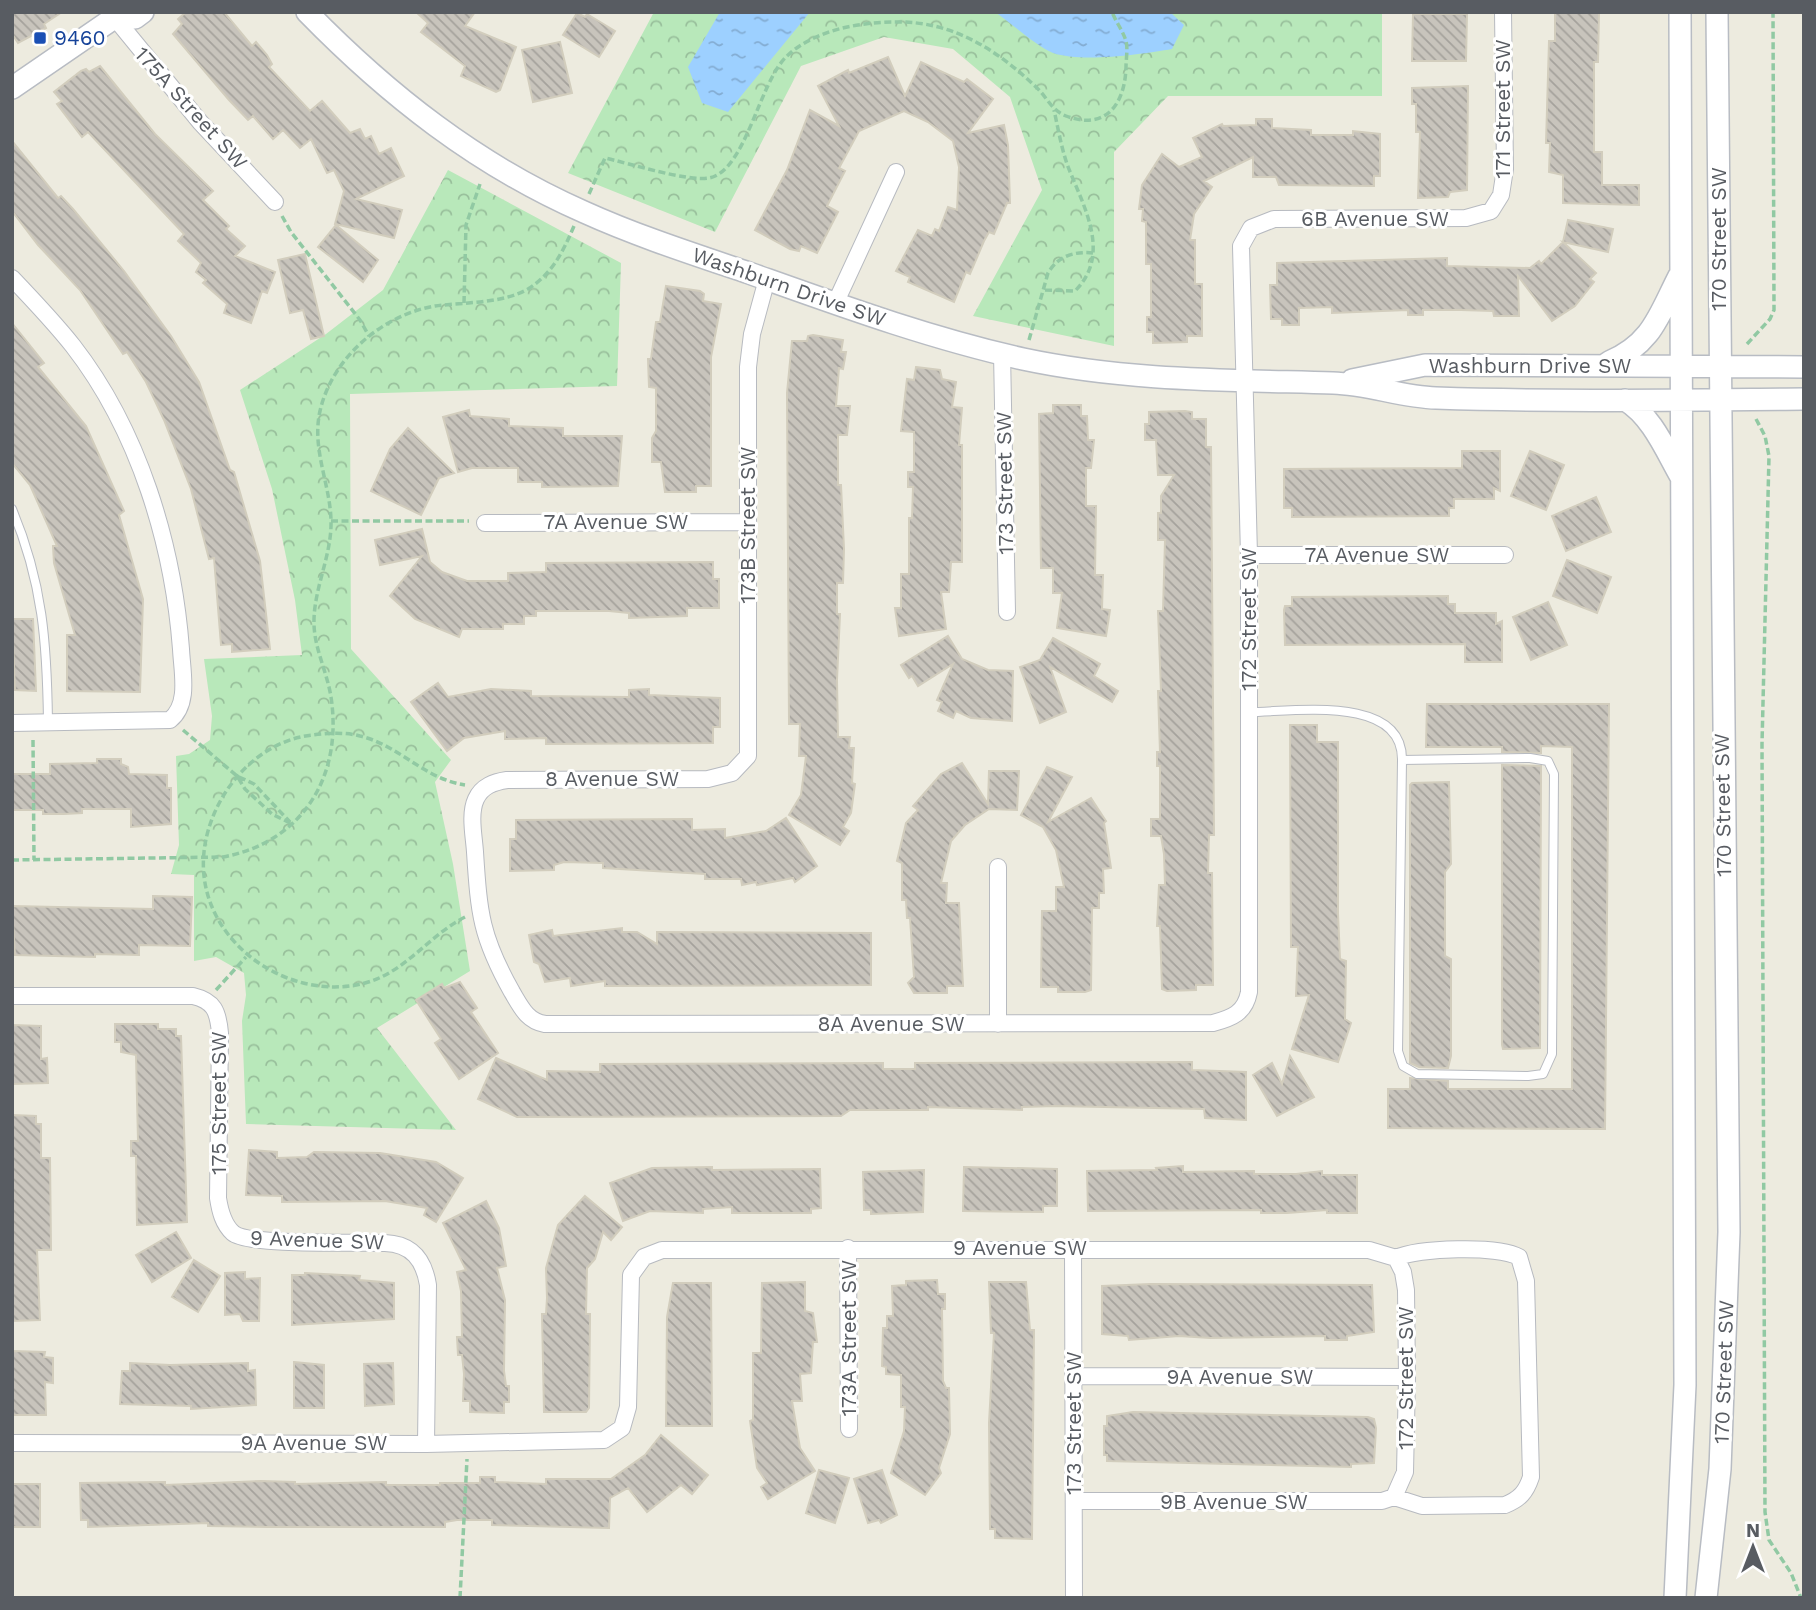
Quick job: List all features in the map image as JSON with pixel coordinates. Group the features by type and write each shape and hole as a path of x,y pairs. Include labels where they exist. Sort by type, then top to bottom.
{"main road":[{"path":"12,88 113,14 135,18 143,12"},
{"name":"Washburn Drive SW","path":"307,12 352,58 392,93 494,166 570,206 626,230 835,304 1002,354 1138,376 1243,382 1339,383 1430,398 1804,399"},
{"name":"170 Street SW","path":"1675,1598 1685,1385 1680,12"},
{"name":"170 Street SW","path":"1706,1598 1720,1469 1729,1232 1718,400 1717,12"},
{"path":"1601,365 1632,353 1647,337 1682,272"},
{"name":"Washburn Drive SW","path":"1339,383 1425,365 1804,367"},
{"path":"1625,400 1634,405 1654,430 1681,477"}],"street":[{"name":"171 Street SW","path":"1497,204 1505,169 1503,12"},
{"name":"175A Street SW","path":"113,14 191,112 275,202"},
{"path":"835,304 896,172"},
{"name":"6B Avenue SW","path":"1251,228 1274,219 1466,218 1491,211 1497,204"},
{"name":"172 Street SW","path":"1241,1011 1249,992 1249,555 1240,257 1241,246 1251,228"},
{"path":"12,278 74,348 115,413 152,502 171,572 179,628 182,698 180,710 170,720 12,723"},
{"name":"173B Street SW","path":"739,769 748,756 750,745 748,367 752,334 767,279"},
{"name":"173 Street SW","path":"1002,354 1007,612"},
{"name":"7A Avenue SW","path":"485,523 747,522"},
{"name":"7A Avenue SW","path":"1249,555 1505,555"},
{"name":"8 Avenue SW","path":"484,787 507,779 708,779 739,769"},
{"path":"479,911 472,816 474,805 484,787"},
{"path":"998,867 999,1024"},
{"name":"8A Avenue SW","path":"479,911 484,936 495,962 528,1017 538,1023 1213,1023 1229,1019 1241,1011"},
{"path":"12,996 200,998"},
{"name":"175 Street SW","path":"200,998 215,1008 220,1033 218,1198 226,1224"},
{"name":"9 Avenue SW","path":"226,1224 234,1234 257,1240 400,1244 412,1250 426,1270 429,1285 426,1444"},
{"name":"9 Avenue SW","path":"614,1435 622,1428 628,1407 629,1286 636,1266 644,1257 673,1248 1369,1250 1395,1258"},
{"name":"173A Street SW","path":"848,1248 849,1429"},
{"name":"173 Street SW","path":"1073,1248 1074,1598"},
{"path":"1394,1497 1422,1506 1505,1505 1517,1500 1526,1490 1531,1477 1526,1281 1519,1257 1509,1251 1492,1251 1408,1252 1395,1258"},
{"name":"172 Street SW","path":"1394,1497 1405,1472 1407,1377 1406,1290 1403,1272 1395,1258"},
{"name":"9A Avenue SW","path":"1074,1376 1407,1377"},
{"name":"9A Avenue SW","path":"12,1443 591,1443 614,1435"},
{"name":"9B Avenue SW","path":"1074,1502 1382,1502 1394,1497"}],"lane":[{"path":"12,509 29,551 40,595 47,643 40,722"},
{"path":"1249,712 1361,712 1381,719 1402,749 1398,1052 1403,1066 1417,1074 1543,1074 1552,1054 1554,774 1548,761 1402,760"}],"path":[{"path":"1054,110 1079,118 1105,114 1121,102 1126,79 1127,43 1112,12"},
{"path":"1746,344 1770,320 1774,310 1773,12"},
{"path":"591,188 605,158 699,179 720,174 732,160 772,77 785,57 825,34 873,22 926,24 957,32 983,44 1038,89 1054,110 1066,161 1089,216 1093,253 1089,274 1076,292 1045,290"},
{"path":"464,303 466,225 480,184"},
{"path":"275,202 291,232 360,320 369,336"},
{"path":"12,860 204,860 257,849 292,824 316,796 327,766 333,734 330,694 316,645 314,625 319,585 330,543 331,521 319,459 320,411 340,366 369,336 411,313 511,296 542,279 560,257 574,227"},
{"path":"1023,359 1048,273 1062,257 1093,253"},
{"path":"1756,419 1765,436 1769,456 1762,744 1765,1513 1769,1541 1791,1573 1801,1598"},
{"path":"331,521 448,519 485,523"},
{"path":"170,720 237,776 254,784 292,824"},
{"path":"34,860 40,722"},
{"path":"479,911 440,930 400,968 366,983 350,986 298,982 247,957 215,911 206,886 204,860 218,808 237,776 250,763 279,744 295,738 333,734 362,736 443,780 484,787"},
{"path":"237,776 245,789 272,814 292,824"},
{"path":"200,998 247,957"},
{"path":"460,1598 468,1443"}],"green space":[{"path":"654,12 1382,12 1382,96 1168,96 1114,152 1114,346 973,316 1042,190 1010,97 953,49 884,37 801,66 715,232 568,173"},
{"path":"448,170 621,263 617,386 350,394 351,649 451,760 435,782 453,864 470,971 377,1028 456,1130 246,1124 242,1021 246,995 244,973 216,957 194,961 194,875 171,874 179,845 176,756 189,754 210,740 212,716 204,659 302,655 295,600 272,489 240,390 326,334 383,290"}],"water":[{"path":"720,12 810,12 728,112 702,103 688,67"},
{"path":"995,12 1170,12 1184,25 1172,49 1112,57 1065,56 1046,50"}],"building":[{"path":"12,12 62,12 44,24 46,28 18,43 12,34"},
{"path":"186,12 224,12 252,46 256,42 272,64 269,67 310,111 322,101 350,133 360,129 365,139 371,136 379,154 391,148 404,176 356,199 402,210 394,238 335,224 344,191 334,170 327,173 311,139 300,148 283,130 273,139 253,116 248,120 229,100 173,34 182,24 178,19"},
{"path":"416,12 475,12 465,26 516,47 500,90 496,92 461,76 465,66 421,32 428,23"},
{"path":"1555,12 1599,12 1598,62 1594,62 1594,152 1602,152 1602,185 1639,185 1639,205 1563,203 1563,175 1549,172 1550,143 1546,143 1549,41 1555,41"},
{"path":"577,13 585,17 587,14 615,31 599,57 563,35"},
{"path":"1413,14 1467,14 1466,61 1412,61"},
{"path":"560,42 572,93 533,102 522,50"},
{"path":"888,57 905,96 921,62 964,82 967,79 993,99 968,133 1004,125 1008,145 1010,203 1007,203 994,234 989,232 970,274 966,272 954,302 908,282 910,277 896,271 918,230 932,236 935,229 939,231 948,207 957,210 959,167 953,141 928,122 904,111 859,131 839,168 845,171 827,206 838,212 817,253 801,246 799,251 790,249 755,230 787,170 810,110 839,126 818,86 848,70 849,73"},
{"path":"100,66 155,134 213,191 203,200 229,226 226,229 245,246 235,256 275,272 267,293 262,291 251,323 224,313 227,304 203,283 206,280 196,272 201,263 178,241 184,234 88,132 82,137 57,104 62,101 54,92 81,71 86,69 89,72"},
{"path":"1468,86 1467,190 1450,192 1448,197 1418,198 1420,132 1416,132 1416,104 1412,104 1412,88"},
{"path":"1256,119 1272,119 1272,128 1311,130 1311,135 1353,135 1353,131 1380,134 1380,176 1374,176 1374,186 1279,185 1276,177 1253,177 1253,157 1204,181 1212,187 1194,214 1190,240 1195,240 1195,284 1202,284 1202,336 1187,336 1187,342 1153,343 1153,332 1147,332 1147,317 1151,317 1151,264 1146,264 1146,222 1142,221 1143,209 1139,209 1142,185 1162,154 1179,167 1202,157 1193,138 1222,124 1256,125"},
{"path":"12,141 58,198 61,196 73,209 124,271 171,336 199,382 230,470 234,472 260,561 270,649 232,652 232,644 221,645 214,558 209,559 191,489 164,420 146,382 127,352 123,354 80,290 38,245 12,211"},
{"path":"1568,220 1613,229 1608,252 1563,242"},
{"path":"336,225 378,260 363,282 318,247"},
{"path":"1563,242 1596,273 1590,279 1594,282 1575,306 1552,321 1518,276 1519,316 1494,316 1493,311 1461,310 1423,310 1423,315 1408,315 1408,310 1332,313 1332,307 1299,308 1299,325 1282,325 1282,319 1271,319 1270,285 1277,285 1277,263 1447,258 1447,266 1530,268 1539,261 1541,264"},
{"path":"305,254 324,336 311,339 303,310 290,313 278,260"},
{"path":"666,286 700,291 704,294 703,301 721,304 711,357 711,486 696,486 696,492 665,492 661,462 652,462 652,438 656,431 656,388 649,387 648,359 651,359 656,322 660,322"},
{"path":"12,323 44,363 38,367 86,426 124,511 119,515 143,599 140,692 67,691 67,635 75,635 54,563 53,546 57,546 30,485 12,463"},
{"path":"808,336 843,340 841,352 846,352 843,369 839,368 836,406 850,406 847,435 838,435 838,485 841,485 844,549 843,583 837,583 837,614 840,614 837,680 838,737 850,737 849,748 854,748 852,783 855,784 851,813 843,827 849,831 840,845 789,815 801,795 806,756 799,756 800,724 789,724 787,393 792,341 807,341"},
{"path":"916,367 940,370 942,379 956,382 952,407 962,408 959,445 962,445 962,562 951,562 949,592 941,592 946,629 899,636 895,608 901,608 901,574 909,574 909,518 912,518 913,487 908,487 908,472 914,472 914,432 901,431 907,379 914,380"},
{"path":"1053,405 1081,405 1081,416 1087,416 1088,440 1094,440 1091,468 1086,468 1086,506 1096,506 1095,575 1103,575 1102,609 1110,610 1106,636 1057,628 1062,593 1053,593 1053,568 1041,568 1039,414 1053,413"},
{"path":"469,410 470,416 509,419 509,426 563,428 563,436 622,436 618,486 542,487 542,482 518,482 518,468 472,468 458,472 443,417"},
{"path":"1149,412 1192,412 1192,419 1206,419 1206,447 1211,447 1214,835 1209,835 1208,873 1212,873 1213,985 1196,985 1196,990 1167,991 1162,989 1160,926 1157,926 1159,885 1165,885 1164,854 1161,836 1151,836 1151,819 1160,819 1160,766 1157,766 1157,752 1160,752 1158,691 1161,691 1158,611 1163,611 1165,540 1158,540 1158,513 1161,513 1161,496 1174,475 1158,475 1156,440 1145,440 1145,424 1149,424"},
{"path":"408,428 454,473 439,478 421,515 371,491 390,449"},
{"path":"1462,451 1500,451 1500,491 1494,488 1494,499 1454,499 1454,508 1449,508 1449,516 1292,517 1292,508 1284,508 1284,469 1462,468"},
{"path":"1530,451 1564,465 1546,510 1511,496"},
{"path":"1596,497 1611,532 1566,551 1552,516"},
{"path":"422,529 430,562 442,572 467,581 508,581 508,573 546,572 546,563 713,562 713,579 719,579 719,608 687,608 687,616 629,618 629,613 609,611 536,611 536,616 524,616 524,624 503,624 503,629 462,629 459,637 415,619 390,596 422,556 380,565 375,540"},
{"path":"1567,560 1611,577 1597,613 1553,596"},
{"path":"1448,596 1448,604 1455,604 1455,613 1496,613 1496,624 1502,621 1502,662 1465,662 1465,644 1285,645 1284,610 1285,606 1292,606 1292,597"},
{"path":"1548,602 1567,645 1531,660 1513,617"},
{"path":"12,619 33,619 36,691 15,690"},
{"path":"948,636 962,659 988,670 1013,671 1012,721 971,718 956,711 953,718 938,711 942,702 937,700 953,664 918,686 912,676 909,678 901,665"},
{"path":"1053,638 1100,664 1094,676 1118,691 1112,702 1050,667 1066,712 1040,723 1020,667 1040,660"},
{"path":"438,683 448,697 491,689 531,691 531,696 629,697 629,690 649,689 649,695 720,698 720,727 713,727 713,743 546,744 546,738 505,739 505,731 464,738 447,751 411,702"},
{"path":"1427,704 1609,704 1605,1129 1388,1128 1388,1089 1410,1089 1410,1078 1448,1081 1448,1089 1572,1089 1572,747 1541,746 1541,753 1502,752 1502,747 1426,747"},
{"path":"1290,725 1317,725 1317,742 1338,742 1340,959 1346,961 1345,1019 1351,1023 1338,1062 1292,1049 1309,995 1296,996 1298,947 1291,947"},
{"path":"97,759 121,759 121,764 128,767 129,774 167,775 167,788 171,788 171,824 131,827 131,809 82,809 82,813 64,814 43,814 43,810 12,810 12,774 50,774 50,764 97,763"},
{"path":"962,763 988,804 989,771 1019,771 1017,810 989,809 965,825 951,841 941,883 947,883 946,903 959,903 963,986 947,986 947,993 914,993 908,983 914,977 910,918 907,918 906,900 902,900 902,863 897,861 906,823 918,810 913,806 941,774"},
{"path":"1502,765 1541,766 1540,1048 1503,1049 1502,1045"},
{"path":"1047,767 1072,777 1048,822 1091,798 1106,821 1104,823 1111,868 1103,869 1104,893 1099,893 1099,908 1092,908 1091,990 1085,992 1058,992 1058,987 1041,987 1042,911 1056,911 1056,887 1064,887 1056,850 1043,827 1021,815"},
{"path":"1449,782 1451,864 1445,872 1445,956 1451,959 1451,1056 1448,1068 1419,1067 1410,1063 1410,785"},
{"path":"786,818 817,866 795,882 793,878 742,885 741,879 705,879 705,874 603,868 603,863 564,862 554,865 554,870 510,871 510,839 516,839 516,820 692,819 692,830 725,829 725,838 766,831"},
{"path":"153,896 192,897 190,946 139,945 139,955 15,955 12,906 153,909"},
{"path":"622,928 622,932 637,932 657,944 657,932 871,933 871,985 605,986 605,981 571,986 570,978 545,982 539,964 534,962 529,935 552,930 553,936"},
{"path":"460,982 477,1008 471,1012 498,1053 459,1079 435,1043 441,1039 416,1000 442,984 444,988"},
{"path":"115,1024 158,1024 158,1029 176,1029 176,1036 181,1036 187,1222 137,1225 136,1156 131,1156 131,1141 138,1141 136,1055 121,1052 121,1042 115,1042"},
{"path":"12,1025 41,1026 41,1059 47,1058 48,1083 12,1084"},
{"path":"1290,1056 1314,1097 1277,1116 1253,1075 1272,1063 1282,1084"},
{"path":"496,1058 547,1080 547,1071 600,1072 600,1064 883,1063 883,1069 915,1069 915,1063 1192,1062 1192,1070 1246,1072 1246,1120 1205,1118 1204,1109 1055,1106 1022,1107 1022,1110 928,1107 928,1110 850,1110 841,1116 517,1117 478,1099"},
{"path":"12,1115 36,1116 36,1124 41,1124 41,1158 50,1158 51,1250 37,1250 40,1320 12,1321"},
{"path":"249,1150 277,1152 277,1158 307,1157 314,1152 380,1153 436,1162 463,1178 436,1222 424,1215 427,1208 385,1201 282,1202 282,1196 246,1195"},
{"path":"1183,1166 1183,1172 1254,1171 1254,1174 1296,1174 1322,1171 1322,1175 1357,1175 1357,1213 1327,1213 1327,1210 1287,1213 1261,1213 1261,1210 1088,1211 1087,1171 1157,1170 1156,1168"},
{"path":"712,1167 712,1170 820,1169 821,1208 811,1209 811,1213 732,1213 732,1207 703,1209 703,1213 650,1211 623,1221 610,1183 652,1168"},
{"path":"964,1167 1057,1169 1057,1206 1043,1206 1043,1212 963,1211"},
{"path":"924,1170 923,1212 871,1214 871,1210 864,1210 863,1172"},
{"path":"585,1196 622,1227 611,1240 603,1232 595,1259 587,1268 586,1314 590,1314 589,1408 586,1412 544,1412 542,1314 546,1314 546,1268 558,1225"},
{"path":"486,1201 499,1228 506,1266 497,1268 505,1300 504,1371 506,1386 509,1386 509,1402 504,1402 504,1413 470,1412 470,1401 463,1401 464,1374 462,1355 458,1355 457,1337 462,1337 461,1291 457,1272 466,1270 443,1223"},
{"path":"176,1232 191,1258 152,1282 136,1255"},
{"path":"194,1260 220,1276 198,1312 172,1297"},
{"path":"245,1272 245,1279 260,1278 259,1321 243,1321 240,1314 225,1315 225,1273"},
{"path":"305,1273 360,1276 359,1280 394,1283 394,1319 292,1325 292,1275"},
{"path":"937,1280 938,1294 945,1294 945,1309 942,1309 943,1381 946,1388 949,1388 950,1434 939,1468 941,1473 925,1495 891,1473 904,1431 905,1407 901,1407 901,1375 886,1374 886,1367 882,1366 883,1328 887,1328 887,1316 893,1316 892,1286 906,1285 906,1281"},
{"path":"805,1282 805,1311 813,1313 817,1342 813,1342 811,1373 800,1374 802,1401 792,1401 800,1448 815,1471 768,1499 761,1487 767,1483 757,1468 750,1421 753,1420 753,1353 761,1353 762,1283"},
{"path":"989,1282 1026,1282 1030,1330 1034,1330 1032,1539 995,1538 995,1529 990,1529 989,1423 994,1333 991,1333"},
{"path":"673,1283 711,1283 712,1426 666,1426 667,1317"},
{"path":"1372,1285 1374,1332 1347,1336 1347,1340 1325,1340 1325,1336 1179,1336 1129,1340 1128,1336 1102,1334 1102,1286"},
{"path":"12,1351 45,1352 44,1357 53,1358 53,1383 45,1382 46,1415 12,1415"},
{"path":"294,1362 324,1365 324,1408 294,1408"},
{"path":"130,1363 248,1363 248,1371 255,1370 256,1405 191,1409 191,1406 120,1404 122,1371 130,1371"},
{"path":"393,1363 394,1404 365,1406 364,1364"},
{"path":"1133,1412 1368,1417 1374,1419 1376,1428 1374,1463 1351,1464 1351,1467 1107,1461 1107,1455 1104,1455 1104,1426 1107,1426 1107,1416"},
{"path":"661,1435 708,1475 692,1494 681,1485 647,1512 628,1488 610,1498 609,1528 492,1525 492,1520 457,1520 445,1522 445,1527 208,1526 208,1523 88,1527 88,1520 81,1520 80,1483 165,1482 165,1485 261,1481 295,1484 386,1482 386,1485 440,1485 480,1483 480,1477 495,1477 495,1482 546,1484 546,1479 611,1479 645,1455"},
{"path":"819,1470 849,1478 835,1523 806,1513"},
{"path":"882,1470 897,1515 881,1523 879,1520 868,1523 854,1479"},
{"path":"12,1484 40,1484 40,1527 12,1527"}],"place":[{"name":"9460","path":"40,38"}]}
